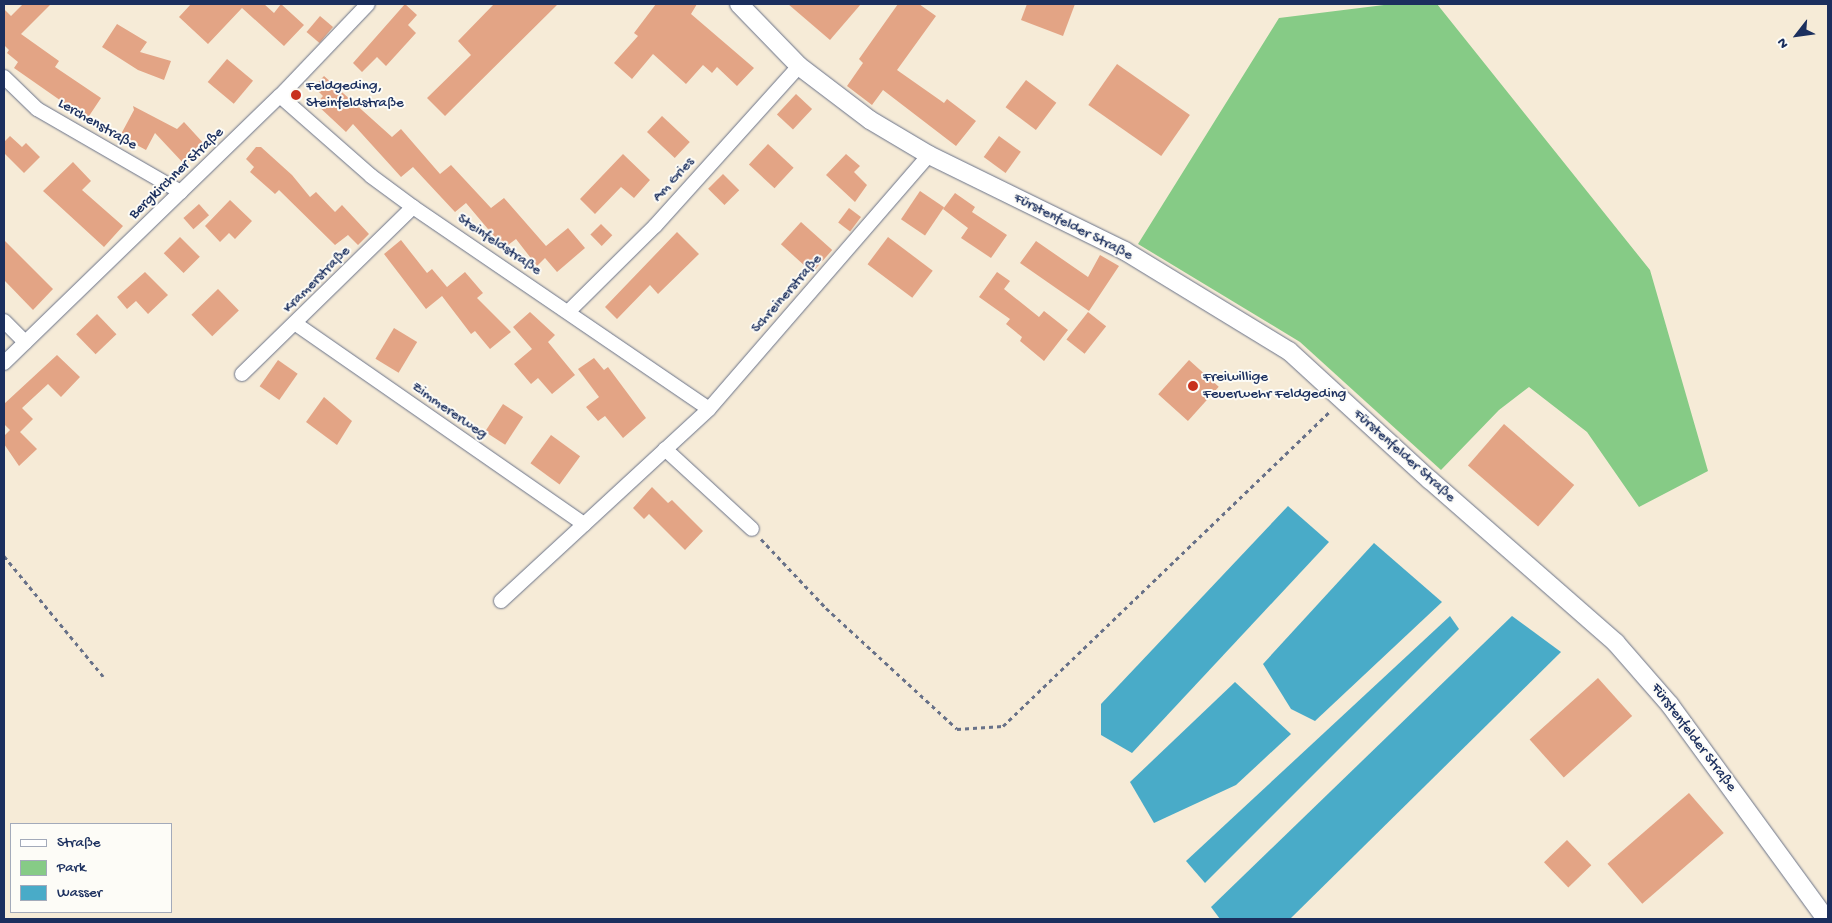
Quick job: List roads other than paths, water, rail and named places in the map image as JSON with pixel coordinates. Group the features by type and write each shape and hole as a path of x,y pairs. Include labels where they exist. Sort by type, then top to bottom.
{"street":[{"name":"Bergkirchner Straße","path":"4,363 280,96 368,4"},
{"name":"Fürstenfelder Straße","path":"739,4 799,66 870,120 929,155 1125,251 1289,351 1335,407 1616,643 1670,705 1826,919"},
{"name":"Am Gries","path":"568,311 656,226 799,66"},
{"name":"Lerchenstraße","path":"4,77 37,109 182,192"},
{"name":"Steinfeldstraße","path":"280,96 371,176 413,207 709,409"},
{"name":"Schreinerstraße","path":"501,601 709,409 929,155"},
{"name":"Kramerstraße","path":"242,374 296,324 413,207"},
{"path":"4,321 25,342"},
{"name":"Zimmererweg","path":"296,324 584,524"},
{"path":"665,449 752,529"}],"water":[{"path":"1288,506 1329,542 1132,753 1101,735 1101,704"},
{"path":"1374,543 1442,602 1315,721 1291,709 1263,664"},
{"path":"1450,616 1459,629 1205,883 1186,861"},
{"path":"1512,616 1561,652 1290,919 1220,919 1211,907"},
{"path":"1235,682 1291,734 1236,785 1154,823 1130,782"}],"place":[{"name":"Feldgeding, Steinfeldstraße","path":"296,95"},
{"name":"Freiwillige Feuerwehr Feldgeding","path":"1193,386"}]}
